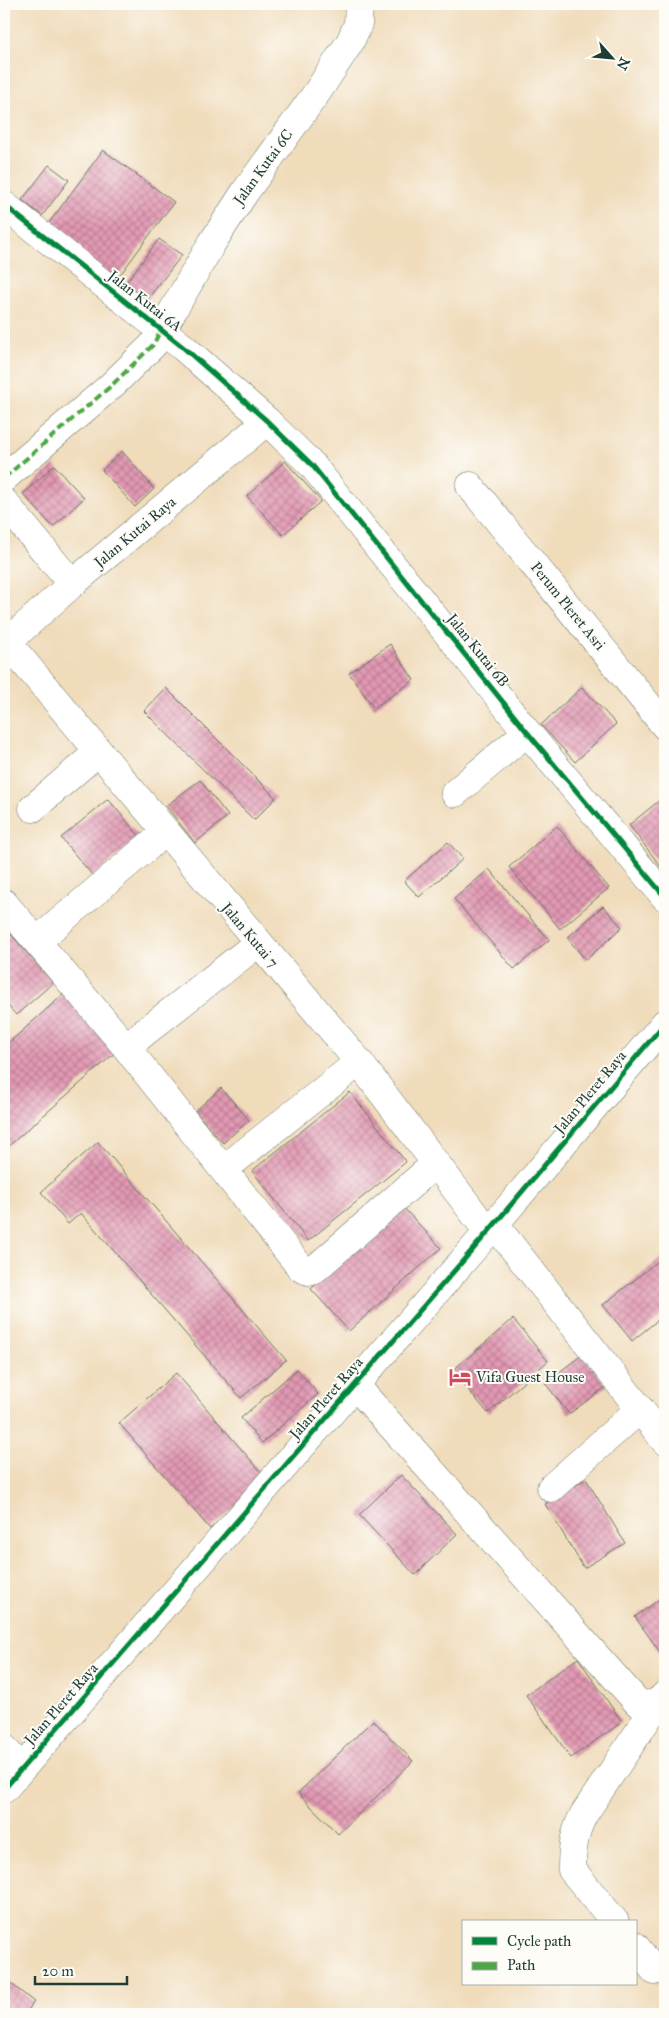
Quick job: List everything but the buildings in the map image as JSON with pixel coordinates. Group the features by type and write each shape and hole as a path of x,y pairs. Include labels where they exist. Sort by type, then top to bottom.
{"street":[{"name":"Jalan Kutai 6C","path":"4,478 112,385 153,345 212,242 244,192 318,91 350,42 358,24 359,4"},
{"name":"Jalan Kutai 6A","path":"4,205 161,330 267,421"},
{"name":"Jalan Kutai Raya","path":"5,643 72,584 267,421"},
{"name":"Jalan Kutai 6B","path":"267,421 312,465 527,732 665,897"},
{"name":"Perum Pleret Asri","path":"470,486 665,726"},
{"path":"4,502 72,584"},
{"name":"Jalan Kutai 7","path":"5,643 359,1062 435,1164 491,1228 665,1441"},
{"path":"455,793 527,732"},
{"path":"33,808 98,752"},
{"path":"36,941 165,832"},
{"path":"4,904 126,1047 301,1268 308,1271 315,1269 435,1164"},
{"path":"126,1047 258,944"},
{"name":"Jalan Pleret Raya","path":"12,1779 491,1228 665,1023"},
{"path":"224,1169 359,1062"},
{"path":"354,1385 638,1703 644,1705 662,1699"},
{"path":"551,1488 640,1409"},
{"path":"613,1920 572,1870 572,1849 576,1828 662,1699"},
{"path":"4,1748 12,1779"},
{"path":"636,1947 656,1971"}],"marked path":[{"path":"4,478 112,385 153,345 161,330"}],"cycle path":[{"path":"4,205 184,348 267,421 312,465 527,732 665,897"},
{"path":"4,1789 488,1232 665,1023"}],"place":[{"name":"Vifa Guest House","path":"460,1377"}]}
